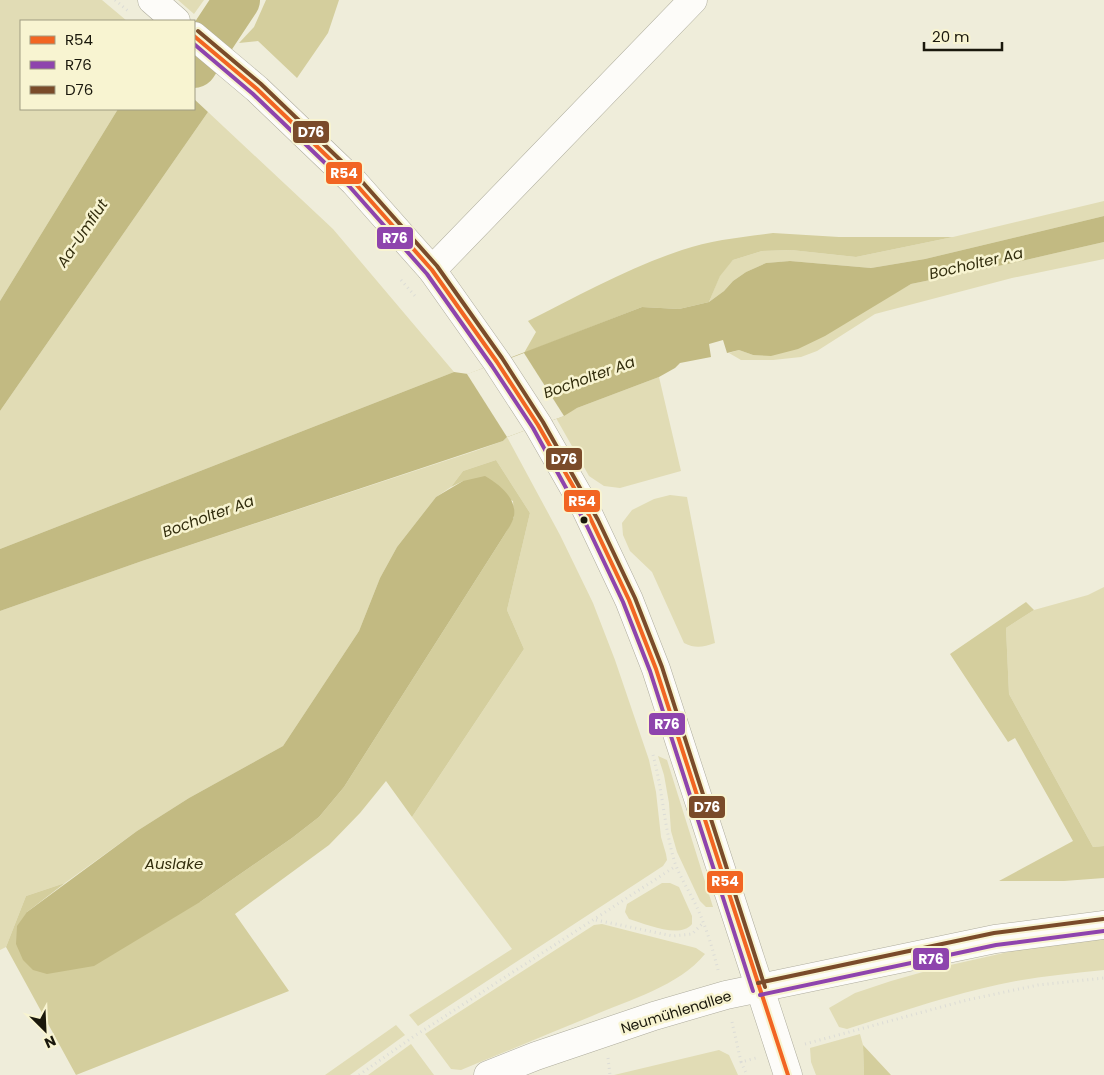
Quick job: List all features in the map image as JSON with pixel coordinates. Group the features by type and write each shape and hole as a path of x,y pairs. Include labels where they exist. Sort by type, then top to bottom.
{"main road":[{"path":"152,0 175,20"},
{"path":"432,270 693,0"},
{"path":"195,37 257,89 354,182 432,270 498,362 538,426 593,522 629,600 665,697 784,1063"},
{"name":"Neumühlenallee","path":"488,1075 536,1056 654,1016 726,995 995,939 1104,925"}],"path":[{"path":"396,273 420,303"},
{"path":"651,748 660,780 667,835 676,866 711,944 726,995 741,1062 747,1075"},
{"path":"359,1075 676,866"},
{"path":"596,920 673,936 692,934 703,923"},
{"path":"741,1062 784,1063 967,1000 1038,986 1104,978"}],"shaded area":[{"path":"0,0 102,0 126,20 20,20 20,110 117,110 0,301"},
{"path":"178,0 204,0 194,14"},
{"path":"266,0 339,0 328,33 297,78 258,41 239,43 254,27"},
{"path":"208,112 333,229 454,372 0,549 0,411"},
{"path":"1104,201 1104,216 925,259 871,268 790,261 766,263 746,272 709,302 720,275 733,260 762,251 791,250 856,257 953,237"},
{"path":"773,233 839,237 953,237 856,257 791,250 762,251 733,260 720,276 709,302 679,309 642,307 524,353 536,332 528,321 604,283 642,265 693,247 727,239"},
{"path":"1104,242 1104,259 1012,278 875,314 817,351 801,357 773,360 741,360 729,353 739,350 753,355 886,298 911,284"},
{"path":"659,377 681,471 620,488 604,486 589,476 556,418 577,408"},
{"path":"507,437 560,535 593,603 615,660 649,760 656,792 661,837 667,860 663,866 418,1026 409,1015 512,949 412,817 524,649 507,610 530,513 496,460 463,471 451,487 436,497 397,547 380,578 359,631 283,746 189,798 137,831 65,883 26,896 6,947 0,950 0,611 142,561 475,451 503,441"},
{"path":"496,460 530,513 507,610 524,649 412,817 386,781 360,813 329,845 235,914 289,991 76,1075 6,947 26,896 65,883 27,912 200,902 319,817 344,787 514,517 513,501 463,481 451,487 463,471"},
{"path":"670,495 687,497 715,643 707,646 696,647 684,643 652,572 630,551 623,535 622,523 632,510 654,499"},
{"path":"1104,587 1104,846 1093,847 1009,694 1006,628 1034,610 1088,595"},
{"path":"1026,602 1034,610 1006,628 1009,694 1093,847 1104,846 1104,878 1064,881 999,881 1073,841 1015,738 1008,742 950,654"},
{"path":"658,756 667,760 713,907 706,907 700,901 677,852 671,831 664,775"},
{"path":"662,883 670,883 679,887 692,916 692,924 687,928 671,930 653,927 629,919 625,912 627,904"},
{"path":"602,924 696,948 705,954 682,975 653,991 461,1070 451,1069 425,1034 594,925"},
{"path":"1104,938 1104,970 994,985 931,1002 847,1029 839,1027 829,1008 855,993 937,968 1021,949"},
{"path":"396,1025 405,1035 350,1075 325,1075"},
{"path":"860,1034 863,1045 864,1075 816,1075 811,1062 810,1048"},
{"path":"411,1044 434,1075 368,1075"},
{"path":"863,1045 891,1075 864,1075"},
{"path":"719,1050 729,1055 738,1075 614,1075"}],"water":[{"path":"195,100 208,112 0,411 0,301 117,110 195,110"},
{"name":"Bocholter Aa","path":"1104,216 1104,242 911,284 825,336 798,349 771,356 753,355 739,350 727,353 723,340 709,344 711,357 680,363 659,377 577,408 564,416 507,437 503,441 142,561 0,611 0,549 454,372 468,374 642,307 679,309 709,302 746,272 766,263 790,261 871,268 925,259"},
{"name":"Auslake","path":"485,476 501,487 513,503 514,516 512,523 344,787 319,817 200,902 94,966 47,974 33,970 23,960 16,944 17,926 27,912 137,831 189,798 283,746 359,631 380,578 397,547 436,497 463,481"}],"pier":[{"path":"524,353 564,416 507,437 467,374"}],"waterway":[{"name":"Aa-Umflut","path":"195,63 237,0"}],"transit line":[{"name":"D76","path":"198,31 261,84 358,177 437,266 502,358 543,422 598,520 635,598 662,667 765,987"},
{"name":"R54","path":"195,37 257,89 354,182 432,270 497,362 538,425 585,507 629,600 656,669 788,1075"},
{"name":"R76","path":"195,45 253,94 349,186 427,274 533,428 587,526 623,602 650,671 753,991"},
{"name":"D76","path":"758,983 994,933 1103,919"},
{"name":"R76","path":"760,995 996,945 1104,931"}]}
